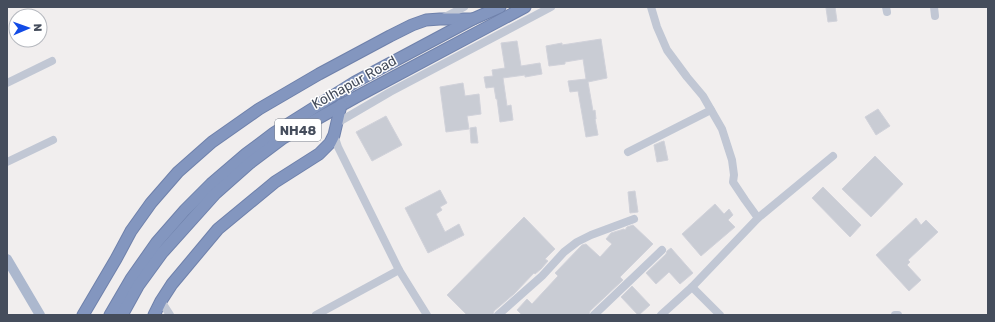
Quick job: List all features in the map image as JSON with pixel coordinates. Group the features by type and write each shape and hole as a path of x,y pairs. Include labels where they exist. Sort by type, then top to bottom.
{"highway":[{"name":"NH48","path":"110,315 131,280 157,242 210,184 246,154 274,133 355,82 473,19 500,7"},
{"name":"Kolhapur Road","path":"122,315 138,286 162,253 215,194 250,163 283,138 341,105 525,7"},
{"path":"83,315 131,231 151,203 178,172 212,142 259,109 319,74 412,25 426,20 473,19"},
{"path":"154,315 172,284 218,229 275,182 319,154 330,143 334,135 341,105"}],"main road":[{"path":"7,259 40,315"}],"street":[{"path":"440,19 464,7"},
{"path":"337,123 396,89 551,7"},
{"path":"650,7 656,27 667,50 703,96 722,129 732,160 734,175 733,182 758,218"},
{"path":"7,83 52,60"},
{"path":"628,152 711,110"},
{"path":"334,135 338,147 399,270 427,315"},
{"path":"7,162 54,140"},
{"path":"661,315 692,287 758,218 833,156"},
{"path":"498,315 542,276 564,252 577,242 591,235 634,219"},
{"path":"594,315 662,250"},
{"path":"316,315 399,270"},
{"path":"692,287 720,315"},
{"path":"162,301 170,315"}],"building":[{"path":"835,7 837,21 828,22 826,8"},
{"path":"601,39 607,78 588,82 593,111 595,110 598,135 586,137 578,91 570,92 568,81 586,79 583,59 565,62 565,64 549,66 546,46"},
{"path":"517,41 521,66 540,63 542,74 525,77 525,75 503,78 507,106 511,105 513,120 500,122 494,87 486,88 484,77 493,76 492,70 505,68 501,43"},
{"path":"463,83 465,96 479,94 481,114 467,116 469,129 446,132 440,87"},
{"path":"878,109 890,126 876,135 865,117"},
{"path":"386,116 402,145 372,161 356,132"},
{"path":"476,127 478,143 471,143 470,128"},
{"path":"664,141 668,160 657,162 654,145"},
{"path":"875,156 903,184 871,217 842,189"},
{"path":"823,187 861,225 850,237 812,198"},
{"path":"440,190 447,203 440,207 442,210 436,214 445,232 459,224 464,235 428,253 405,208"},
{"path":"635,191 638,212 630,213 628,192"},
{"path":"715,204 724,214 729,209 733,215 728,220 735,227 701,256 682,234"},
{"path":"524,217 555,249 545,259 548,261 541,269 535,274 534,273 514,294 494,311 493,315 467,315 447,295"},
{"path":"916,218 921,225 926,220 938,232 908,260 910,262 907,265 921,280 909,291 876,255"},
{"path":"633,225 653,244 620,277 623,280 590,311 589,315 522,315 517,310 527,299 532,304 558,276 555,273 582,245 586,244 600,257 612,244 606,239 611,233 625,230 627,227"},
{"path":"671,248 693,273 680,284 669,272 656,284 646,273"},
{"path":"632,286 650,305 639,315 621,297"}]}
